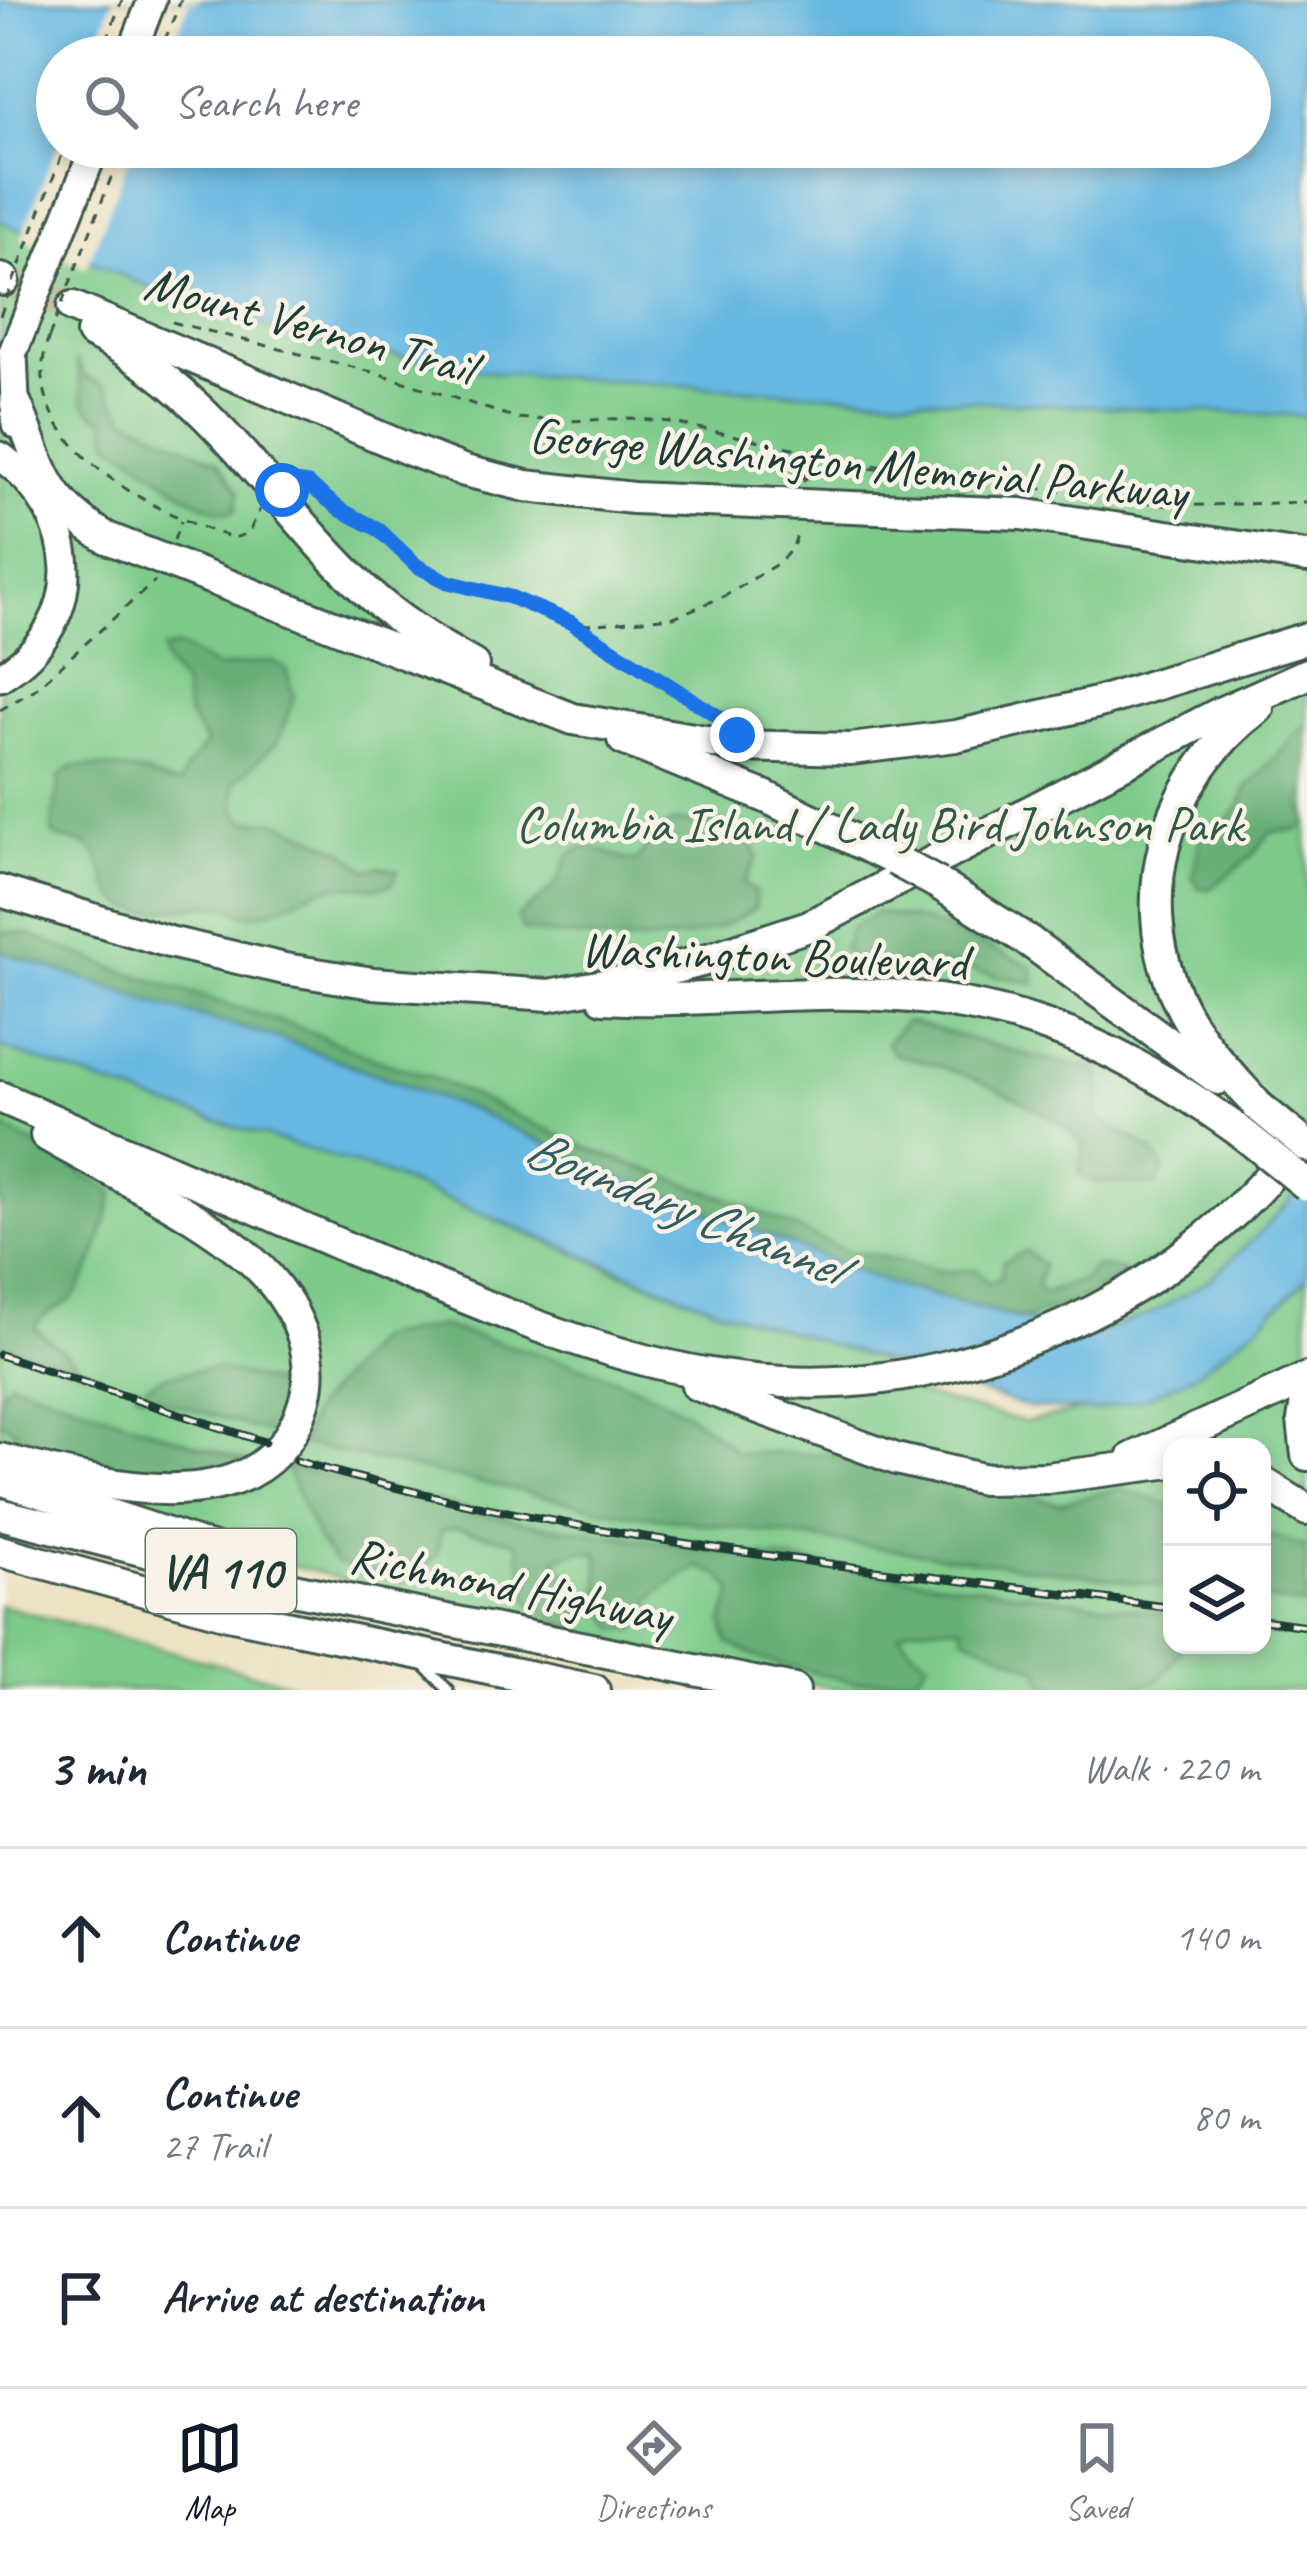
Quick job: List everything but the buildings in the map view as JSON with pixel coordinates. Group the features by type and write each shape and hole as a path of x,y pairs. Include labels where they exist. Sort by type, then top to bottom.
{"highway":[{"path":"63,322 122,348 167,378 238,448 365,590 418,632 533,704"},
{"name":"George Washington Memorial Parkway","path":"63,322 465,470 526,486 633,498 1021,514 1307,556"},
{"path":"7,375 34,459 59,499 96,532 160,563 573,719 750,748 899,745 973,733 1096,703 1307,638"},
{"path":"60,530 111,553 160,563"},
{"path":"0,891 169,942 285,969 373,983 549,995 626,982 743,950 809,926 1220,713 1303,676"},
{"path":"1258,1106 1201,1040 1172,988 1158,932 1158,869 1175,809 1205,757 1229,730 1303,676"},
{"name":"Washington Boulevard","path":"573,719 766,797 939,884 1030,941 1307,1146"},
{"name":"Washington Boulevard","path":"549,995 626,999 869,994 967,1003 1022,1015 1077,1034 1154,1074 1307,1184"},
{"path":"0,1097 471,1301 653,1365 829,1435 939,1471 1002,1480 1163,1463"},
{"path":"0,1107 244,1254 293,1311 308,1369 303,1406 289,1436 267,1461 223,1485 159,1487 77,1477 0,1459"},
{"path":"653,1365 774,1382 880,1378 997,1352 1059,1328 1181,1256 1228,1218 1307,1129"},
{"path":"1105,1468 1307,1378"},
{"path":"1307,1395 1303,1420 1307,1455"},
{"path":"0,1479 444,1622"},
{"path":"1271,1488 1307,1510"},
{"name":"Richmond Highway","path":"0,1514 277,1585 794,1690"},
{"name":"Richmond Highway","path":"0,1551 228,1614 582,1689"}],"main road":[{"path":"138,36 152,0"},
{"path":"0,676 37,645 56,610 65,573 60,530 19,451 7,375 87,168"},
{"path":"0,456 37,490"}],"lane":[{"path":"410,1652 448,1690"}],"path":[{"path":"108,36 122,0"},
{"path":"166,36 181,0"},
{"path":"0,316 57,168"},
{"path":"116,168 40,377 44,396 61,425 114,481 182,520 239,538 249,533 265,503"},
{"name":"Mount Vernon Trail","path":"165,321 380,374 516,418 670,422 897,470 1172,506 1307,502"},
{"path":"802,488 808,451"},
{"path":"803,481 824,467 897,470"},
{"path":"290,484 308,484 341,510 378,529 417,566 448,582 510,597 570,622 728,722"},
{"path":"0,710 34,690 160,563 182,520"},
{"path":"570,622 618,624 674,616 725,596 780,562 793,548 800,524"}],"green space":[{"name":"Columbia Island / Lady Bird Johnson Park","path":"0,221 173,298 309,340 498,373 1307,416 1307,1182 1209,1280 1153,1313 1078,1335 890,1284 281,1039 166,1007 0,951"},
{"path":"76,359 86,378 105,384 125,417 219,462 239,491 236,510 208,507 191,498 109,442 106,421 83,400"},
{"path":"178,646 218,668 271,661 286,669 294,697 278,741 234,783 236,811 245,821 276,821 344,851 367,870 398,871 392,884 326,888 257,914 212,905 141,911 115,897 90,848 53,835 59,777 71,767 116,768 181,783 186,768 206,744 188,715 183,686 165,663 163,650"},
{"path":"1307,723 1307,791 1301,800 1307,823 1298,830 1270,832 1253,855 1210,889 1199,888 1193,878 1200,838 1235,812 1246,789"},
{"path":"678,821 724,826 751,844 758,856 744,883 755,892 755,908 697,935 655,941 523,930 518,918 550,890 575,851 596,849 636,861 658,832"},
{"path":"876,913 917,920 976,941 1033,967 1035,982 943,963 878,964 854,958 843,950 851,928"},
{"path":"0,934 28,934 429,1076 592,1150 732,1200 851,1253 945,1272 975,1269 989,1283 1001,1277 1003,1262 1025,1251 1043,1265 1037,1287 1044,1293 1081,1281 1095,1266 1122,1270 1125,1275 1026,1319 890,1284 635,1184 476,1112 281,1039 166,1007 3,952"},
{"path":"906,1021 1095,1069 1102,1084 1097,1115 1159,1160 1164,1171 1156,1185 1092,1182 1080,1173 1084,1146 1051,1118 968,1077 895,1055 886,1043"},
{"path":"0,1046 153,1101 380,1172 617,1271 875,1359 917,1394 1024,1422 1146,1398 1195,1374 1257,1326 1307,1278 1307,1690 845,1690 560,1642 0,1481"},
{"path":"0,1125 114,1192 98,1248 79,1290 35,1328 86,1371 0,1344"},
{"path":"440,1326 558,1359 672,1405 736,1453 826,1454 1059,1503 1120,1489 1163,1502 1163,1586 617,1512 301,1444 313,1410 375,1339"},
{"path":"215,1368 296,1389 273,1434 136,1392 163,1376"},
{"path":"10,1381 247,1462 214,1477 132,1472 28,1441 0,1421 0,1393"},
{"path":"285,1467 532,1524 1163,1613 1163,1654 1178,1654 1154,1682 1081,1688 1042,1682 1040,1670 964,1636 962,1625 911,1627 899,1633 929,1660 917,1676 853,1682 764,1660 728,1643 723,1622 733,1591 721,1576 700,1567 661,1591 637,1629 617,1629 603,1604 598,1554 581,1550 556,1559 560,1569 583,1587 580,1623 570,1628 530,1604 517,1542 457,1528 442,1530 436,1557 405,1582 337,1564 319,1542"},
{"path":"1271,1536 1307,1547 1307,1606 1271,1600"},
{"path":"0,1605 314,1690 0,1690"}],"water":[{"path":"0,0 1307,0 1307,416 498,373 309,340 173,298 0,221"},
{"name":"Boundary Channel","path":"0,951 166,1007 281,1039 476,1112 635,1184 890,1284 1078,1335 1153,1313 1209,1280 1307,1182 1307,1278 1257,1326 1195,1374 1146,1398 1094,1411 1030,1408 715,1308 380,1172 0,1047"}],"pier":[{"path":"113,0 202,0 189,3 176,36 99,36"},
{"path":"48,168 125,168 86,269 21,239"}],"tunnel":[{"path":"4,280 73,307"}],"railway":[{"path":"0,1355 264,1442"},
{"path":"296,1461 403,1489 621,1533 1163,1607"},
{"path":"1271,1621 1307,1626"}],"route":[{"path":"282,490 294,482 308,484 341,510 378,529 417,566 448,582 510,597 570,622 735,727 737,735"}]}
